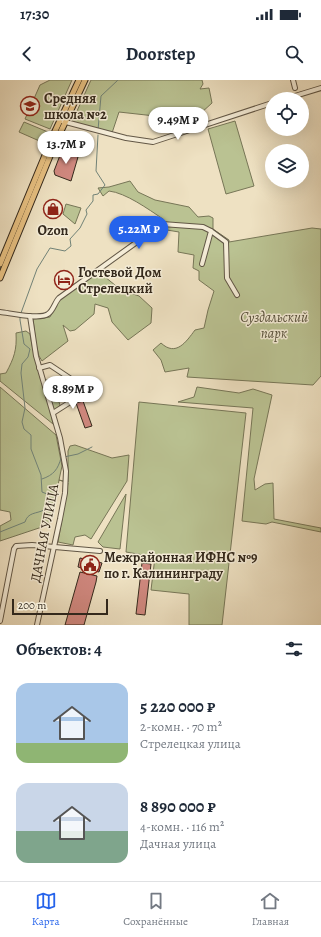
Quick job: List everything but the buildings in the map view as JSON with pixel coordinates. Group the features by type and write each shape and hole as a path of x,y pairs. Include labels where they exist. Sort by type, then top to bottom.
{"main road":[{"path":"0,264 79,80"},
{"path":"0,278 62,121 85,80"}],"street":[{"path":"293,80 295,88"},
{"path":"308,92 321,88"},
{"path":"62,121 126,138 153,142 265,105"},
{"path":"0,312 30,316 47,315 50,313 59,298 159,226 169,224 203,227 226,242 227,278 237,294"},
{"path":"202,264 211,231"},
{"name":"ДАЧНАЯ УЛИЦА","path":"30,316 39,368 63,452 66,478 65,493 37,625"},
{"path":"39,368 50,365 83,387 86,392 53,413"},
{"path":"0,621 15,547 19,545 100,551"}],"green space":[{"path":"50,80 72,80 50,129 25,119 40,85"},
{"path":"91,80 202,80 203,84 200,89 209,88 212,103 201,113 158,125 155,116 119,112 112,133 72,122"},
{"path":"235,121 254,186 226,194 208,129"},
{"path":"24,122 48,132 44,143 19,132"},
{"name":"Суздальский парк","path":"130,181 138,192 155,200 189,207 198,217 209,216 213,218 213,229 229,240 229,242 312,228 321,229 321,376 313,385 187,377 189,368 165,372 161,360 153,350 161,343 171,349 176,348 184,343 195,330 204,328 214,291 199,280 199,271 193,268 194,255 178,252 179,232 161,229 163,219 130,198 116,192 109,191 103,196 98,188 109,187"},
{"path":"66,204 81,208 75,224 63,214"},
{"path":"99,272 121,290 139,296 152,308 151,323 128,340 112,322 108,308 95,304 94,314 75,330 70,331 63,325 68,341 42,361 36,344 33,319 50,317 59,299"},
{"path":"26,331 30,334 41,381 51,379 60,405 51,414 53,424 0,381 0,374 6,373 13,358 16,344 16,333"},
{"path":"0,387 56,435 62,466 53,516 48,525 0,541 0,526 11,520 10,512 0,510"},
{"path":"197,387 239,393 253,389 272,395 254,479 255,490 265,484 273,483 274,519 321,528 321,532 272,522 266,524 242,521 253,408 178,402 194,397"},
{"path":"139,402 246,413 222,625 189,625 189,594 151,590 155,557 126,552"},
{"path":"75,445 112,458 129,455 127,481 91,539 85,535 75,537 73,545 58,542 68,483 59,480 68,482 68,451 70,446"},
{"path":"126,494 120,549 103,547 98,542"}],"waterway":[{"path":"98,130 101,96 118,80"},
{"path":"21,313 37,269 50,248 65,251 71,246 70,239 80,228 87,214 86,210 93,201 93,195 98,194 105,185 96,171 98,135"},
{"path":"0,532 25,522 28,516 44,510 49,501 47,494 42,492 41,475 31,449 31,435 24,429 22,422 25,408 21,373 22,364 28,357 30,349 24,344 20,316"},
{"path":"64,457 78,454 92,447"},
{"path":"42,479 50,476 55,471 61,458"}],"place":[{"name":"Средняя школа №2","path":"30,106"},
{"name":"Ozon","path":"53,209"},
{"name":"Гостевой Дом Стрелецкий","path":"64,280"},
{"name":"Межрайонная ИФНС №9 по г. Калининграду","path":"90,565"}]}
